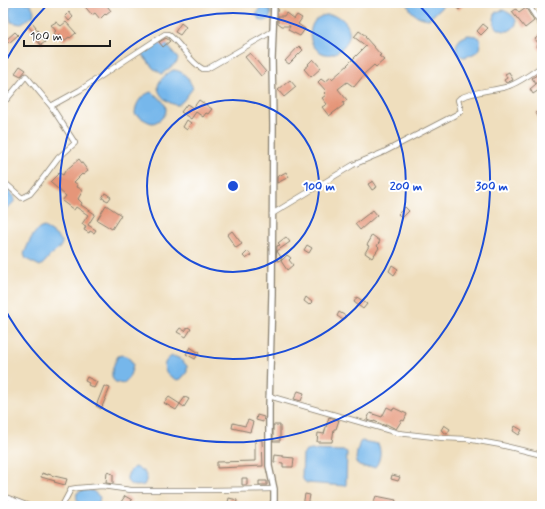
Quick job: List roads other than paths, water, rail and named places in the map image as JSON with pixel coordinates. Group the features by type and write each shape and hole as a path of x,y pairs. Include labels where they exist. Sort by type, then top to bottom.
{"street":[{"path":"273,506 274,488 269,466 269,396 273,125 272,59 274,3"},
{"path":"526,3 542,26"},
{"path":"51,106 80,90 165,34 170,35 176,40 196,64 203,69 207,69 273,31"},
{"path":"272,214 352,165 384,152 457,114 461,111 458,100 460,98 516,83 542,66"},
{"path":"3,96 7,99 26,76 51,106 76,143 58,158 30,194 22,198 3,181"},
{"path":"269,396 398,433 466,439 501,445 542,455"},
{"path":"62,506 71,490 77,488 102,486 131,490 200,490 274,488"},
{"path":"3,496 29,506"}],"water":[{"path":"13,3 29,3 34,12 33,16 20,24 11,22 9,10"},
{"path":"408,3 446,3 429,19 422,18 413,13 410,10"},
{"path":"261,7 267,7 271,11 271,17 267,21 261,21 257,17 257,11"},
{"path":"503,10 512,15 516,20 513,28 508,31 498,29 494,22 496,12"},
{"path":"321,16 336,16 342,19 347,25 349,32 348,40 344,46 331,54 324,54 315,48 311,42 310,34 315,20"},
{"path":"468,35 477,36 480,39 481,46 476,52 464,57 458,53 456,46 462,38"},
{"path":"159,40 162,40 178,59 177,62 162,74 153,68 141,53"},
{"path":"173,70 183,73 190,81 193,88 178,105 175,105 162,97 158,87 161,79"},
{"path":"151,92 162,100 166,107 166,111 161,119 152,123 135,114 139,100 147,93"},
{"path":"3,185 15,199 12,204 3,211"},
{"path":"44,227 62,241 62,244 60,248 40,266 26,259 24,254 34,234 40,228"},
{"path":"122,355 129,358 133,364 128,378 122,384 115,382 112,371 116,359 118,356"},
{"path":"172,356 177,357 187,366 187,372 181,379 178,380 167,373 164,366 168,359"},
{"path":"362,441 378,444 380,456 375,467 362,467 356,462 357,451 360,442"},
{"path":"306,451 347,452 345,486 307,483 304,481 302,477 303,454"},
{"path":"134,467 145,473 146,481 144,485 138,486 128,482 128,475"},
{"path":"85,490 93,491 100,497 97,506 82,505 78,501 77,493"}]}
